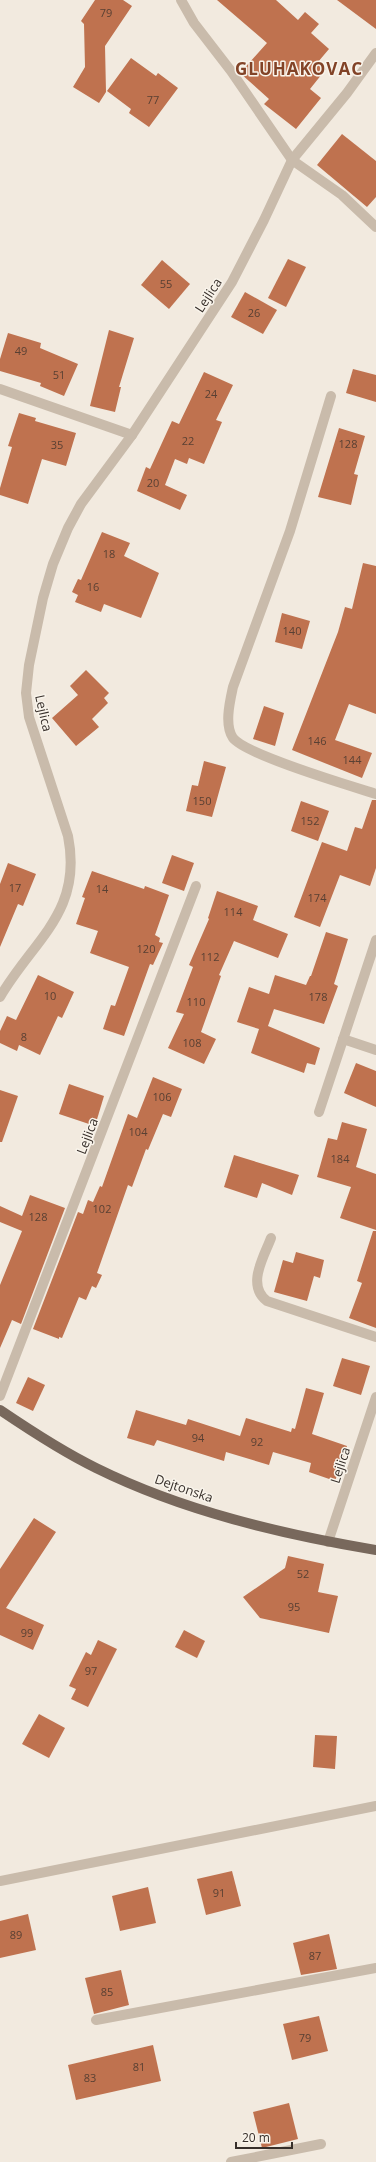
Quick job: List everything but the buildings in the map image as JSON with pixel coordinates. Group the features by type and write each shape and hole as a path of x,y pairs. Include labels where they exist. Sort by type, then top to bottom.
{"main road":[{"name":"Dejtonska","path":"0,1410 40,1437 97,1468 162,1496 231,1518 328,1542 376,1550"}],"street":[{"path":"181,0 194,24 231,71 292,160 342,195 376,227"},
{"name":"Lejlica","path":"0,998 23,962 56,919 66,897 70,874 72,855 68,836 29,716 26,693 26,679 43,598 53,564 68,528 81,504 132,436 232,282 264,220 292,160 348,93 376,53"},
{"path":"0,389 132,436"},
{"path":"331,396 290,531 233,687 229,705 229,728 233,738 242,746 266,756 376,794"},
{"name":"Lejlica","path":"0,1396 196,886"},
{"path":"319,1112 376,940"},
{"path":"343,1039 376,1050"},
{"path":"271,1238 257,1273 257,1288 263,1298 267,1301 376,1337"},
{"name":"Lejlica","path":"328,1542 376,1397"},
{"path":"0,1881 376,1806"},
{"path":"96,2020 376,1968"},
{"path":"231,2162 321,2144"}],"district":[{"name":"GLUHAKOVAC","path":"299,69"}]}
